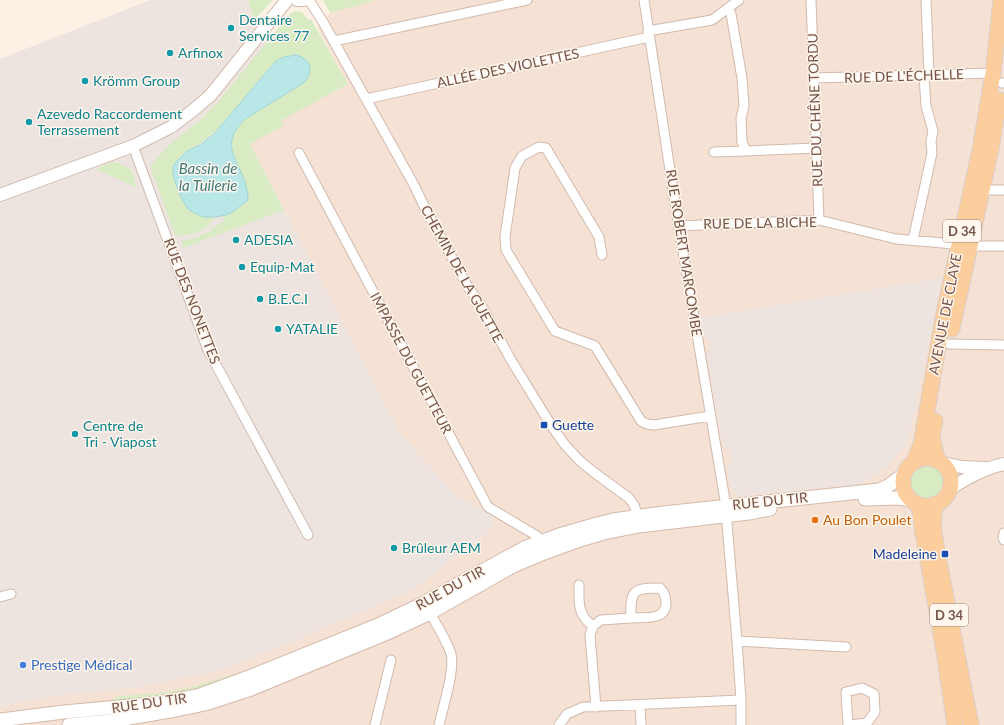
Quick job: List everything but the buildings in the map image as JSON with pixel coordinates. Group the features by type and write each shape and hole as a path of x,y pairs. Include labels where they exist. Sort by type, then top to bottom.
{"main road":[{"name":"AVENUE DE CLAYE","path":"914,461 921,445 944,313 982,190 992,150 1001,76 1001,0"},
{"name":"AVENUE DE CLAYE","path":"940,461 932,436 949,344 980,150 1001,76"},
{"path":"929,457 940,461 949,471 951,480 950,490 944,499 930,506 915,503 905,493 903,475 914,461 929,457"},
{"name":"RUE DU TIR","path":"0,720 64,712 138,717 167,702 197,696 244,679 378,625 427,608 513,566 542,547 597,524 726,511 879,490 888,486 903,475"},
{"name":"RUE DU TIR","path":"726,511 868,499 899,498 915,503"},
{"name":"D 34","path":"915,503 923,533 944,651 955,725"},
{"name":"D 34","path":"935,504 934,526 939,562 971,725"},
{"name":"RUE DU TIR","path":"73,725 138,717 184,709 231,696 392,631 427,608"}],"street":[{"path":"0,195 133,146 171,127 210,96 287,0"},
{"path":"297,0 304,0"},
{"name":"CHEMIN DE LA GUETTE","path":"309,0 334,41 414,185 468,287 481,305 511,360 551,425 580,461 629,498 634,505 638,521"},
{"path":"334,41 527,0"},
{"name":"RUE ROBERT MARCOMBE","path":"644,0 679,226 726,511 737,641 740,725"},
{"name":"ALLÉE DES VIOLETTES","path":"366,99 712,20 739,0"},
{"name":"RUE DU CHÊNE TORDU","path":"810,0 818,220"},
{"path":"913,240 932,153 931,141 933,131 926,106 926,0"},
{"path":"728,8 731,14 742,78 744,106 741,118 742,142 746,151"},
{"name":"RUE DE L'ÉCHELLE","path":"814,78 926,75 1001,76"},
{"name":"RUE DES NONETTES","path":"133,146 208,350 308,535"},
{"path":"602,255 599,237 546,148 539,148 522,156 515,168 504,237 506,250 555,331 594,346 641,421 654,425 710,416"},
{"path":"714,152 816,148"},
{"name":"IMPASSE DU GUETTEUR","path":"299,153 488,507 537,536 542,547"},
{"path":"982,190 1004,190"},
{"name":"RUE DE LA BICHE","path":"679,226 818,220 896,239 965,245 1004,246"},
{"path":"949,344 1004,345"},
{"path":"940,461 962,467 989,468"},
{"path":"950,490 963,480 989,468 1004,464"},
{"path":"1004,533 1004,540"},
{"path":"579,585 580,607 582,614 584,619 593,626"},
{"path":"0,597 11,594"},
{"path":"427,608 450,650 452,660 451,673 439,725"},
{"path":"596,707 590,635 593,626 601,620 631,618"},
{"path":"737,641 846,646"},
{"path":"375,725 391,660"},
{"path":"559,725 567,714 583,707 740,700"},
{"path":"640,705 641,725"},
{"path":"115,725 138,717"}],"shaded area":[{"path":"150,0 248,0 254,20 273,34 339,68 348,84 282,120 284,125 250,144 401,435 457,496 489,514 496,520 488,532 414,589 305,635 305,637 220,670 140,687 55,696 0,706 0,59"},
{"path":"376,0 1004,0 1004,725 0,725 0,706 55,696 140,687 220,670 305,637 305,635 414,589 488,532 495,520 489,514 457,496 401,435 250,144 284,125 281,120 348,84 317,27 330,13"},
{"path":"942,278 908,442 889,465 861,484 738,496 731,489 727,467 731,460 730,452 723,447 707,355 711,349 710,340 703,336 700,318"}],"green space":[{"path":"248,0 273,0 254,20"},
{"path":"323,0 376,0 330,13"},
{"path":"295,11 302,12 308,20 311,19 348,84 282,120 284,125 250,144 284,210 183,248 181,241 195,238 210,231 226,218 220,216 234,211 247,200 243,178 234,159 232,150 232,140 236,130 245,119 305,82 260,79 218,128 198,145 187,151 204,217 215,217 210,225 204,229 187,235 175,235 150,166 170,144 198,122 219,101 289,15"},
{"path":"113,162 131,169 137,188 96,169"},
{"path":"931,463 940,468 944,474 944,488 940,494 931,499 923,499 914,494 910,488 909,477 914,468 920,464"},
{"path":"434,589 437,593 394,615 244,676 193,692 167,698 113,705 113,700 115,697 173,691 203,684 248,670 364,626 399,609"}],"water":[{"name":"Bassin de la Tuilerie","path":"296,55 305,59 309,65 310,69 305,82 245,119 236,130 232,140 234,158 247,188 248,200 234,211 226,215 215,217 204,217 188,209 175,182 173,166 187,151 200,145 214,134 275,62 284,57"}],"place":[{"name":"Dentaire Services 77","path":"231,28"},
{"name":"Arfinox","path":"170,53"},
{"name":"Krömm Group","path":"85,81"},
{"name":"Azevedo Raccordement Terrassement","path":"29,122"},
{"name":"ADESIA","path":"236,240"},
{"name":"Equip-Mat","path":"242,267"},
{"name":"B.E.C.I","path":"260,299"},
{"name":"YATALIE","path":"278,329"},
{"name":"Guette","path":"544,425"},
{"name":"Centre de Tri - Viapost","path":"75,434"},
{"name":"Au Bon Poulet","path":"815,520"},
{"name":"Brûleur AEM","path":"394,548"},
{"name":"Madeleine","path":"945,554"},
{"name":"Prestige Médical","path":"23,665"}]}
